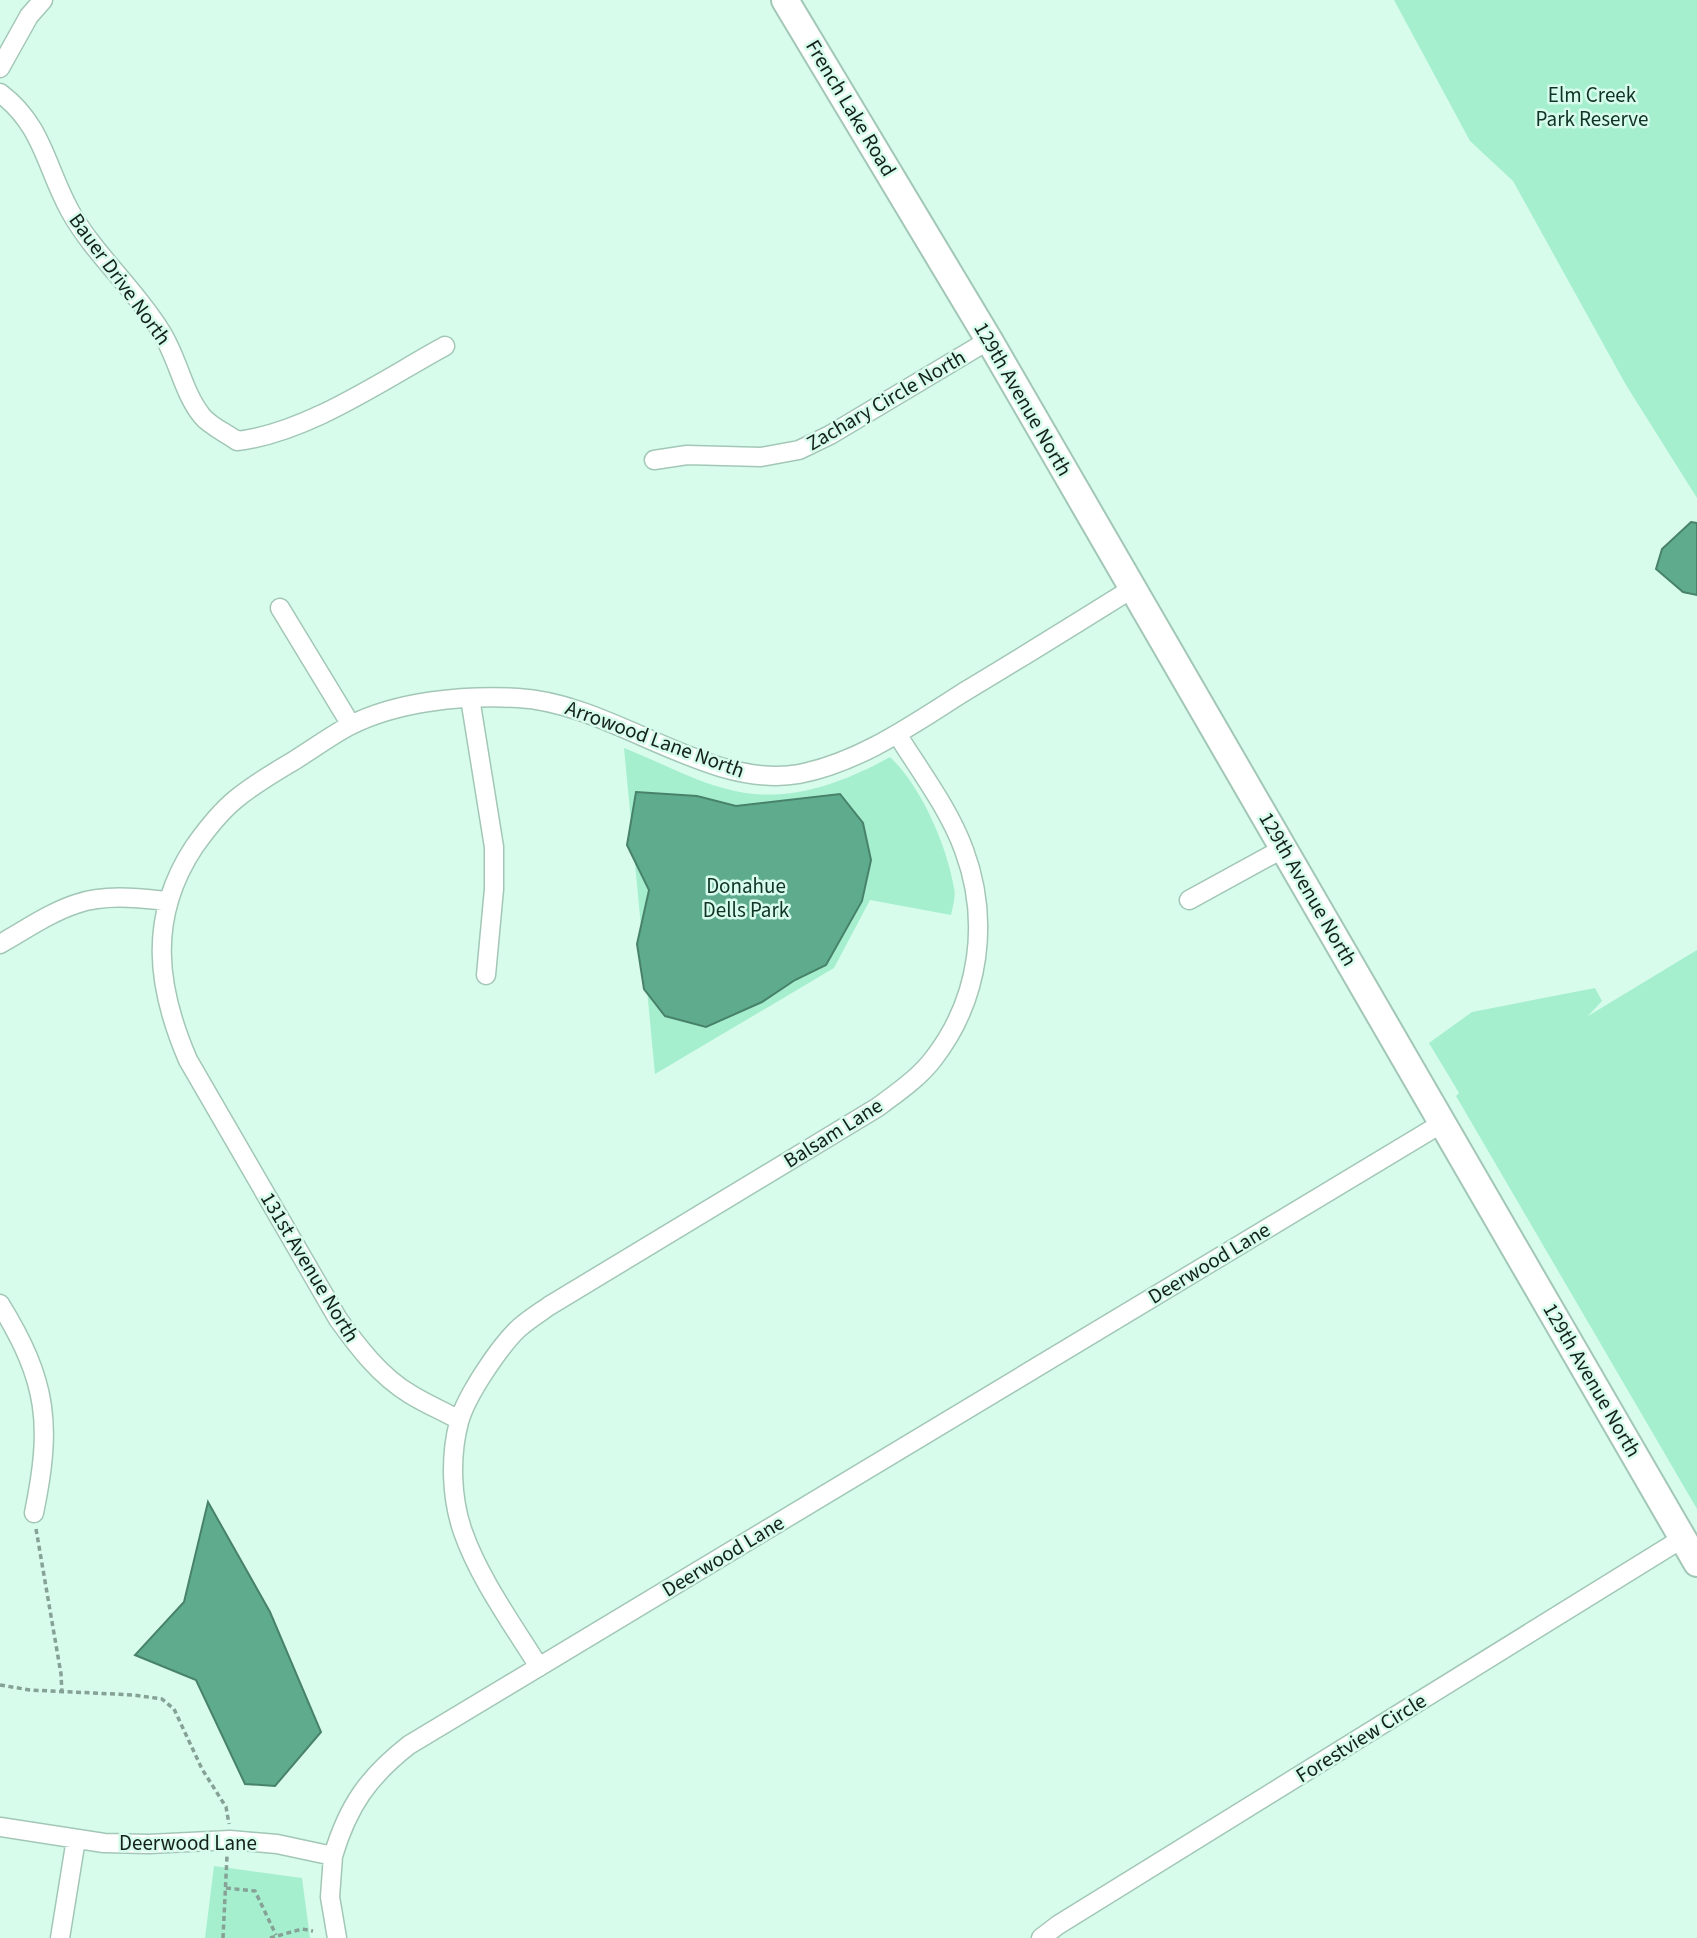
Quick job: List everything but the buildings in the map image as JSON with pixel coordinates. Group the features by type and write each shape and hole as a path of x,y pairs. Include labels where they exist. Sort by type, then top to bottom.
{"main road":[{"name":"French Lake Road","path":"785,0 916,217"},
{"name":"129th Avenue North","path":"916,217 1444,1122 1697,1563"}],"street":[{"path":"0,68 29,16 43,0"},
{"name":"Bauer Drive North","path":"0,93 24,117 42,142 69,208 81,228 161,331 177,361 189,398 204,419 237,440 276,433 328,410 445,346"},
{"name":"Zachary Circle North","path":"654,460 687,455 761,457 799,450 830,435 989,340"},
{"name":"Arrowood Lane North","path":"167,901 183,864 206,830 234,801 265,778 351,725 422,702 520,698 565,706 606,719 727,770 759,775 795,774 833,766 897,734 1133,588"},
{"path":"280,608 351,725"},
{"path":"470,698 494,847 494,889 486,975"},
{"name":"Balsam Lane","path":"459,1420 495,1355 520,1327 549,1306 878,1107 908,1085 933,1059 954,1028 968,994 977,957 979,921 975,883 958,837 897,734"},
{"path":"1189,900 1284,848"},
{"path":"0,944 77,903 103,898 133,897 167,901"},
{"name":"131st Avenue North","path":"167,901 161,942 163,982 171,1022 188,1060 338,1319 358,1347 382,1372 409,1394 459,1420"},
{"name":"Deerwood Lane","path":"0,1827 76,1839 149,1844 229,1840 277,1844 333,1856 341,1828 354,1801 388,1761 409,1745 1444,1122"},
{"path":"0,1304 16,1330 33,1367 43,1400 41,1476 34,1513"},
{"path":"459,1420 454,1460 455,1496 463,1532 478,1566 538,1667"},
{"name":"Forestview Circle","path":"1041,1938 1682,1538"},
{"path":"60,1938 76,1839"},
{"path":"333,1856 330,1896 337,1938"}],"path":[{"path":"34,1513 62,1693"},
{"path":"0,1685 62,1693 150,1696 162,1699 174,1709 202,1769 226,1807 229,1840 223,1938"},
{"path":"226,1888 256,1891 276,1935"},
{"path":"270,1938 302,1929 313,1931"}],"green space":[{"name":"Elm Creek Park Reserve","path":"1394,0 1697,0 1697,498 1626,385 1513,181 1470,141"},
{"name":"Donahue Dells Park","path":"624,748 707,783 756,794 816,788 854,775 890,757 922,800 939,836 955,891 951,915 870,900 834,968 655,1074"},
{"path":"1697,950 1697,1509 1456,1096 1459,1093 1429,1043 1472,1012 1595,988 1602,1001 1588,1016"},
{"path":"214,1866 302,1878 310,1938 205,1938"}],"shaded area":[{"path":"1691,522 1697,523 1697,595 1683,592 1656,569 1662,549"},
{"name":"Donahue Dells Park","path":"636,792 697,796 736,806 840,794 863,823 871,860 862,901 826,965 795,980 762,1002 706,1027 665,1016 644,989 637,944 649,890 627,845"},
{"path":"208,1502 270,1612 321,1732 275,1786 245,1784 196,1680 135,1655 184,1602"}]}
